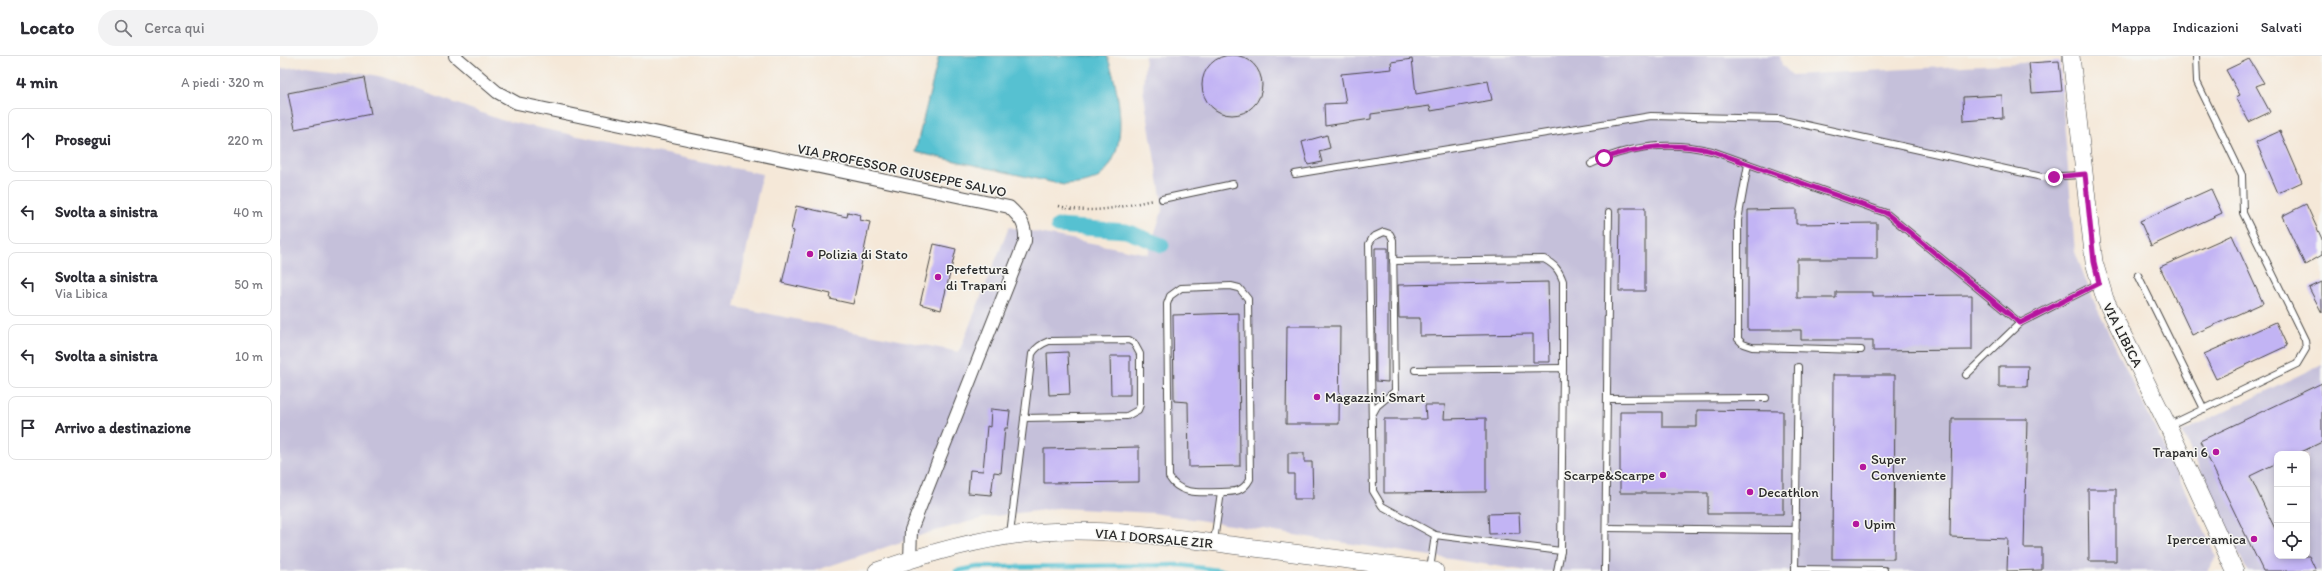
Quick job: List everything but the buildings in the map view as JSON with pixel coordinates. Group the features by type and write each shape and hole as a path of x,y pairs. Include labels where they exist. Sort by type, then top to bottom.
{"main road":[{"name":"VIA LIBICA","path":"2071,56 2094,262 2099,283 2105,299 2226,548 2235,571"},
{"name":"VIA I DORSALE ZIR","path":"877,571 945,549 1010,536 1083,531 1214,543 1379,568 1432,571"},
{"path":"2224,571 2226,548"}],"street":[{"name":"VIA PROFESSOR GIUSEPPE SALVO","path":"455,56 497,92 517,103 1009,207 1021,217 1026,229 1025,241 911,530 910,560"}],"lane":[{"path":"2168,426 2297,364 2306,349 2305,340 2243,213 2242,175 2197,82 2196,56"},
{"path":"1295,174 1651,116 1678,115 1779,119 2042,177 2085,174"},
{"path":"1591,164 1629,150 1673,145 1712,151 1886,213 2020,323"},
{"path":"1748,164 1738,220 1738,339 1743,344 1752,347 1861,350"},
{"path":"1162,199 1233,184"},
{"path":"1605,571 1609,212"},
{"path":"1372,415 1377,406 1395,391 1393,240 1390,234 1384,232 1373,237 1369,244 1373,491 1382,506 1435,535 1561,551"},
{"path":"1393,261 1544,259 1553,264 1560,271 1563,281 1564,368 1561,551 1557,571"},
{"path":"2138,275 2204,409"},
{"path":"1966,375 2020,323 2099,283"},
{"path":"1231,286 1239,288 1248,299 1250,479 1243,489 1237,492 1221,492 1186,492 1179,489 1169,477 1167,304 1170,296 1181,288 1231,286"},
{"path":"1010,536 1024,418 1032,354 1042,343 1049,341 1129,340 1138,348 1140,354 1140,405 1138,410 1127,416 1024,418"},
{"path":"1415,370 1564,368"},
{"path":"1798,368 1795,570 1884,570"},
{"path":"1607,399 1766,398"},
{"path":"1214,543 1221,492"},
{"path":"1606,528 1796,530"},
{"path":"1432,571 1435,535"}],"path":[{"path":"1059,206 1079,211 1096,211 1162,199"}],"shaded area":[{"path":"1145,56 1780,56 1782,65 1792,75 2059,61 2075,252 2095,304 2217,557 2207,571 1528,571 1153,513 1060,508 987,517 928,533 814,571 280,571 280,69 306,66 383,77 501,120 762,174 735,307 959,352 1009,227 1148,254 1163,208 1143,90"},
{"path":"2322,364 2322,571 2247,571 2182,432"}],"water":[{"path":"939,56 1107,56 1115,85 1120,119 1116,152 1109,166 1099,177 1091,181 1064,185 915,152"}],"waterway":[{"path":"1058,226 1126,231 1162,245"},
{"path":"956,571 977,567 1180,565 1225,571"}],"place":[{"name":"Polizia di Stato","path":"810,254"},
{"name":"Prefettura di Trapani","path":"938,277"},
{"name":"Magazzini Smart","path":"1317,397"},
{"name":"Trapani 6","path":"2216,452"},
{"name":"Super Conveniente","path":"1863,467"},
{"name":"Scarpe&Scarpe","path":"1663,475"},
{"name":"Decathlon","path":"1750,492"},
{"name":"Upim","path":"1856,524"},
{"name":"Iperceramica","path":"2254,539"}],"route":[{"path":"1604,158 1629,150 1656,145 1694,147 1712,151 1886,213 1897,220 2020,323 2099,283 2094,262 2085,174 2054,177"}]}
